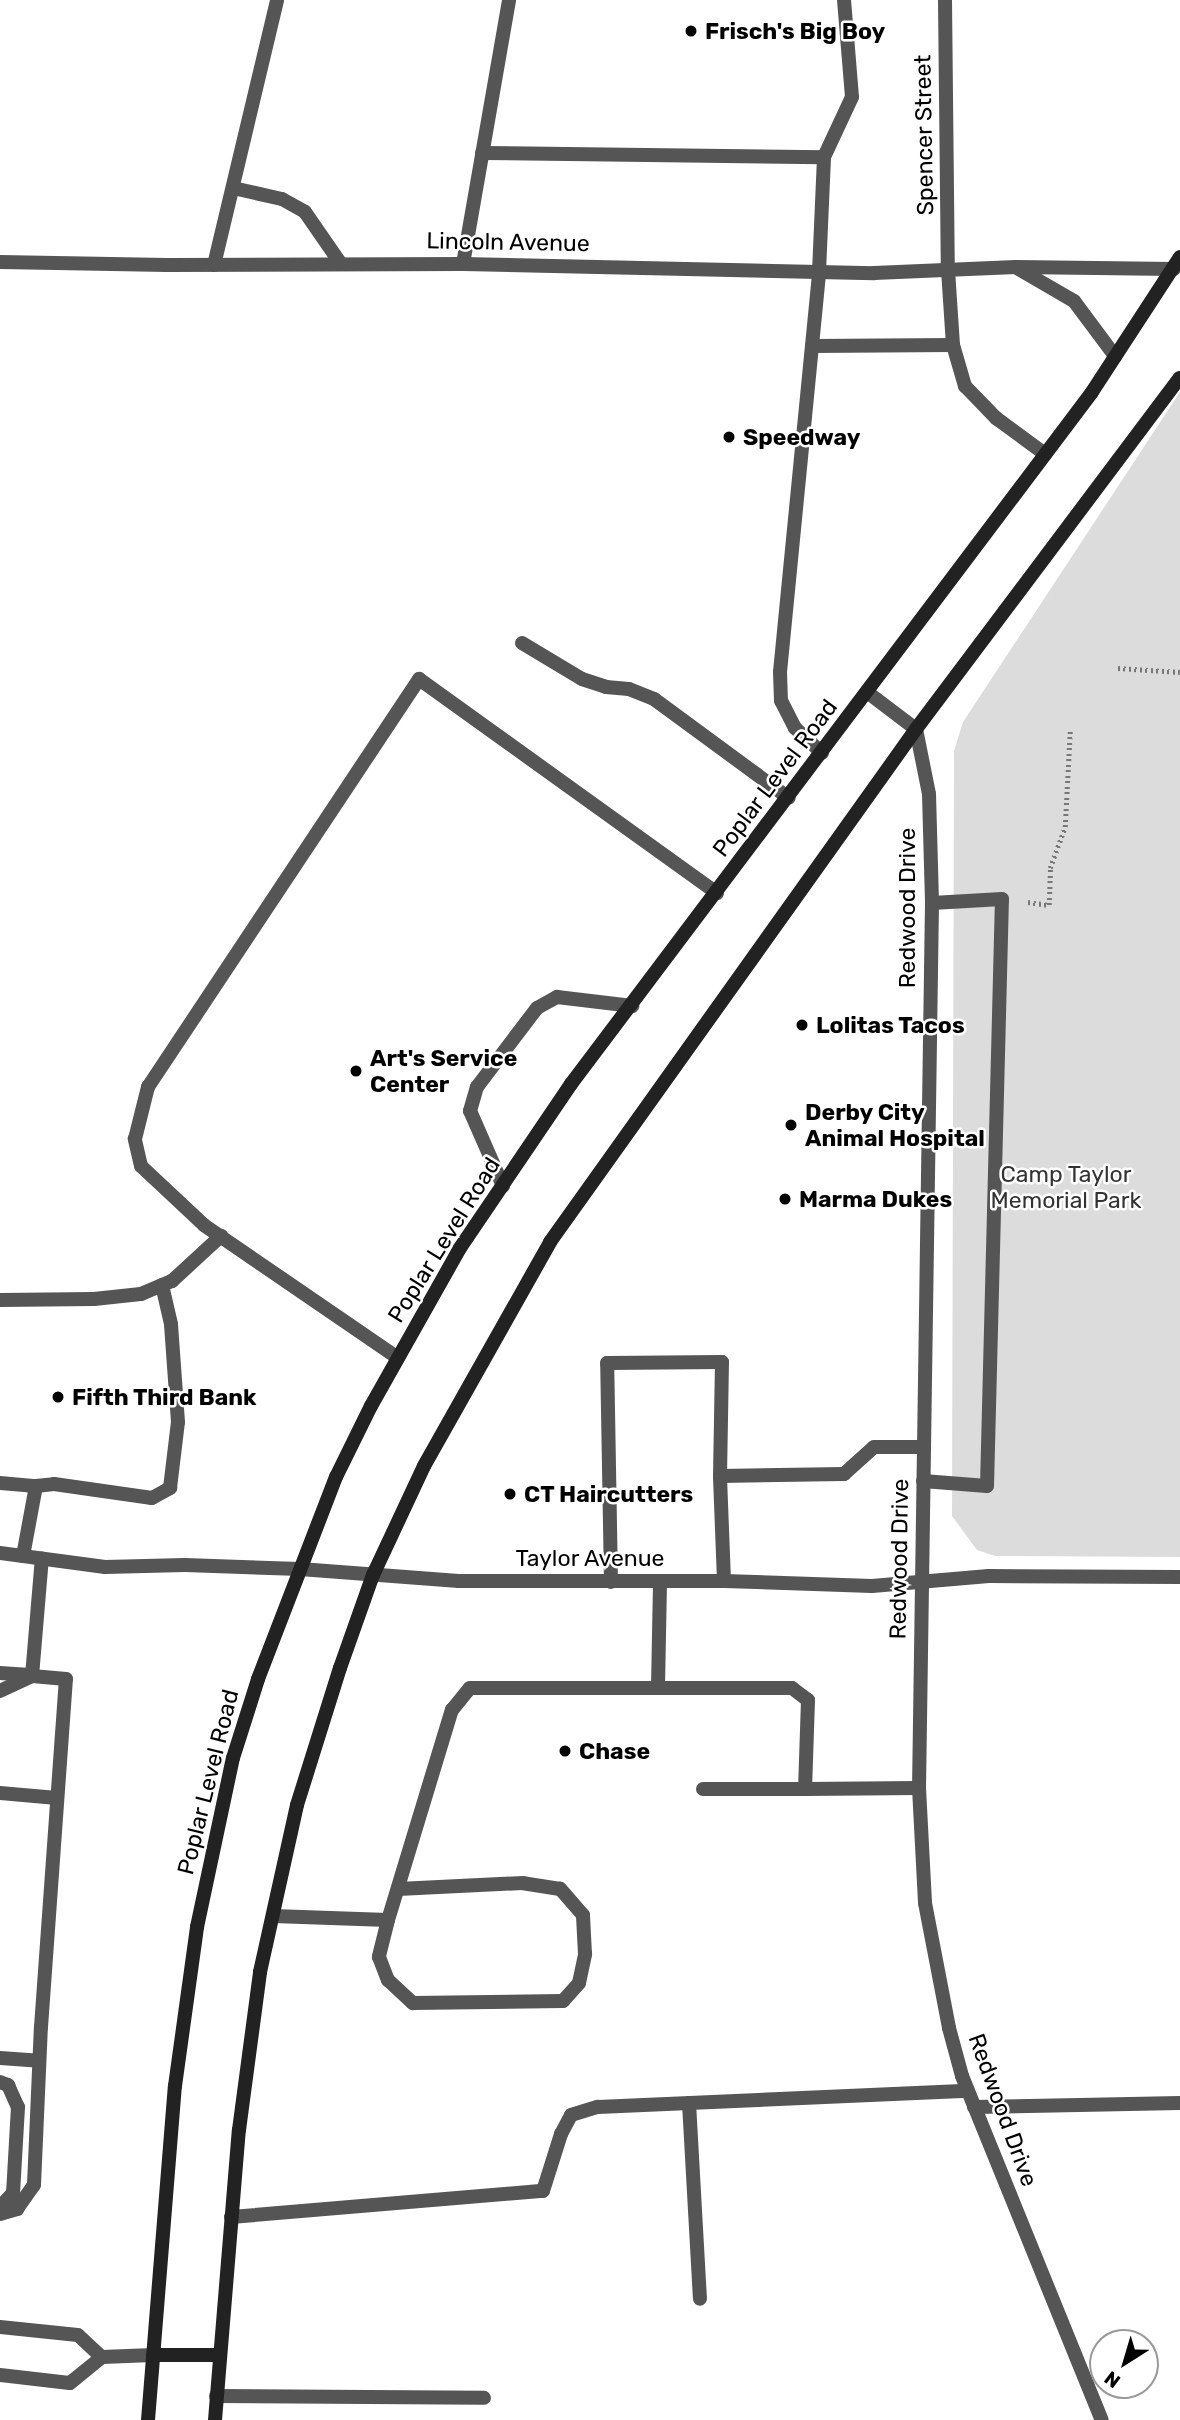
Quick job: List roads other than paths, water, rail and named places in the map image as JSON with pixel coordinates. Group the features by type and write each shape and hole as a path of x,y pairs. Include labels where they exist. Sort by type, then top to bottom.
{"main road":[{"name":"Poplar Level Road","path":"148,2420 175,2086 197,1927 233,1758 258,1679 336,1477 398,1358 460,1248 571,1084 789,798 1045,454 1177,263"},
{"path":"215,2420 231,2217 260,1972 297,1805 373,1574 429,1455 550,1241 916,729 1180,378"},
{"path":"153,2355 219,2355"}],"street":[{"path":"214,265 278,0"},
{"path":"463,264 509,0"},
{"path":"822,753 796,728 781,701 780,672 812,345 824,157 852,97 844,0"},
{"name":"Spencer Street","path":"945,0 948,270 953,345 965,386 996,418 1045,454"},
{"path":"482,153 824,157"},
{"path":"233,188 282,199 305,212 341,264"},
{"name":"Lincoln Avenue","path":"0,262 463,264 818,272 1177,263"},
{"path":"1016,267 1074,301 1115,356"},
{"path":"812,345 953,345"},
{"path":"522,643 582,679 606,687 629,689 654,699 789,798"},
{"path":"398,1358 204,1225 141,1166 135,1139 148,1087 419,679 717,892"},
{"path":"867,692 916,729"},
{"name":"Redwood Drive","path":"916,729 929,794 932,903 919,1788 925,1903 949,2028 968,2091 1102,2420"},
{"path":"923,1481 987,1486 1002,899 932,903"},
{"path":"503,1186 470,1111 477,1087 537,1007 557,997 632,1006"},
{"path":"0,1300 94,1299 141,1294 172,1281 221,1236"},
{"path":"0,1483 36,1486 54,1484 152,1498 170,1488 178,1422 171,1324 162,1285"},
{"path":"611,1582 607,1363 722,1362 720,1476 724,1581"},
{"path":"720,1476 844,1474 874,1447 923,1447"},
{"path":"23,1556 36,1486"},
{"name":"Taylor Avenue","path":"0,1553 105,1566 185,1564 300,1569 458,1581 724,1581 872,1586 989,1576 1180,1577"},
{"path":"32,1676 42,1558"},
{"path":"659,1687 660,1581"},
{"path":"0,1673 66,1679 39,2061 34,2185 16,2209 0,2214"},
{"path":"0,1691 32,1676"},
{"path":"398,1889 523,1883 560,1889 583,1914 585,1954 579,1983 563,2001 413,2003 388,1980 379,1957 388,1920 452,1710 470,1688 792,1688 808,1700 805,1789"},
{"path":"703,1789 919,1788"},
{"path":"0,1793 57,1798"},
{"path":"273,1916 388,1920"},
{"path":"0,2058 39,2061"},
{"path":"0,2082 8,2085 18,2108 13,2193 0,2207"},
{"path":"231,2217 543,2191 561,2134 571,2115 598,2106 968,2091"},
{"path":"689,2102 700,2298"},
{"path":"974,2107 1180,2103"},
{"path":"0,2327 78,2335 102,2357"},
{"path":"0,2375 70,2382 102,2357 153,2355"},
{"path":"216,2396 484,2398"}],"place":[{"name":"Frisch's Big Boy","path":"691,31"},
{"name":"Speedway","path":"729,437"},
{"name":"Lolitas Tacos","path":"802,1025"},
{"name":"Art's Service Center","path":"356,1071"},
{"name":"Derby City Animal Hospital","path":"791,1125"},
{"name":"Marma Dukes","path":"785,1199"},
{"name":"Fifth Third Bank","path":"58,1397"},
{"name":"CT Haircutters","path":"510,1494"},
{"name":"Chase","path":"565,1751"}],"park label":[{"name":"Camp Taylor Memorial Park","path":"1066,1187"}]}
